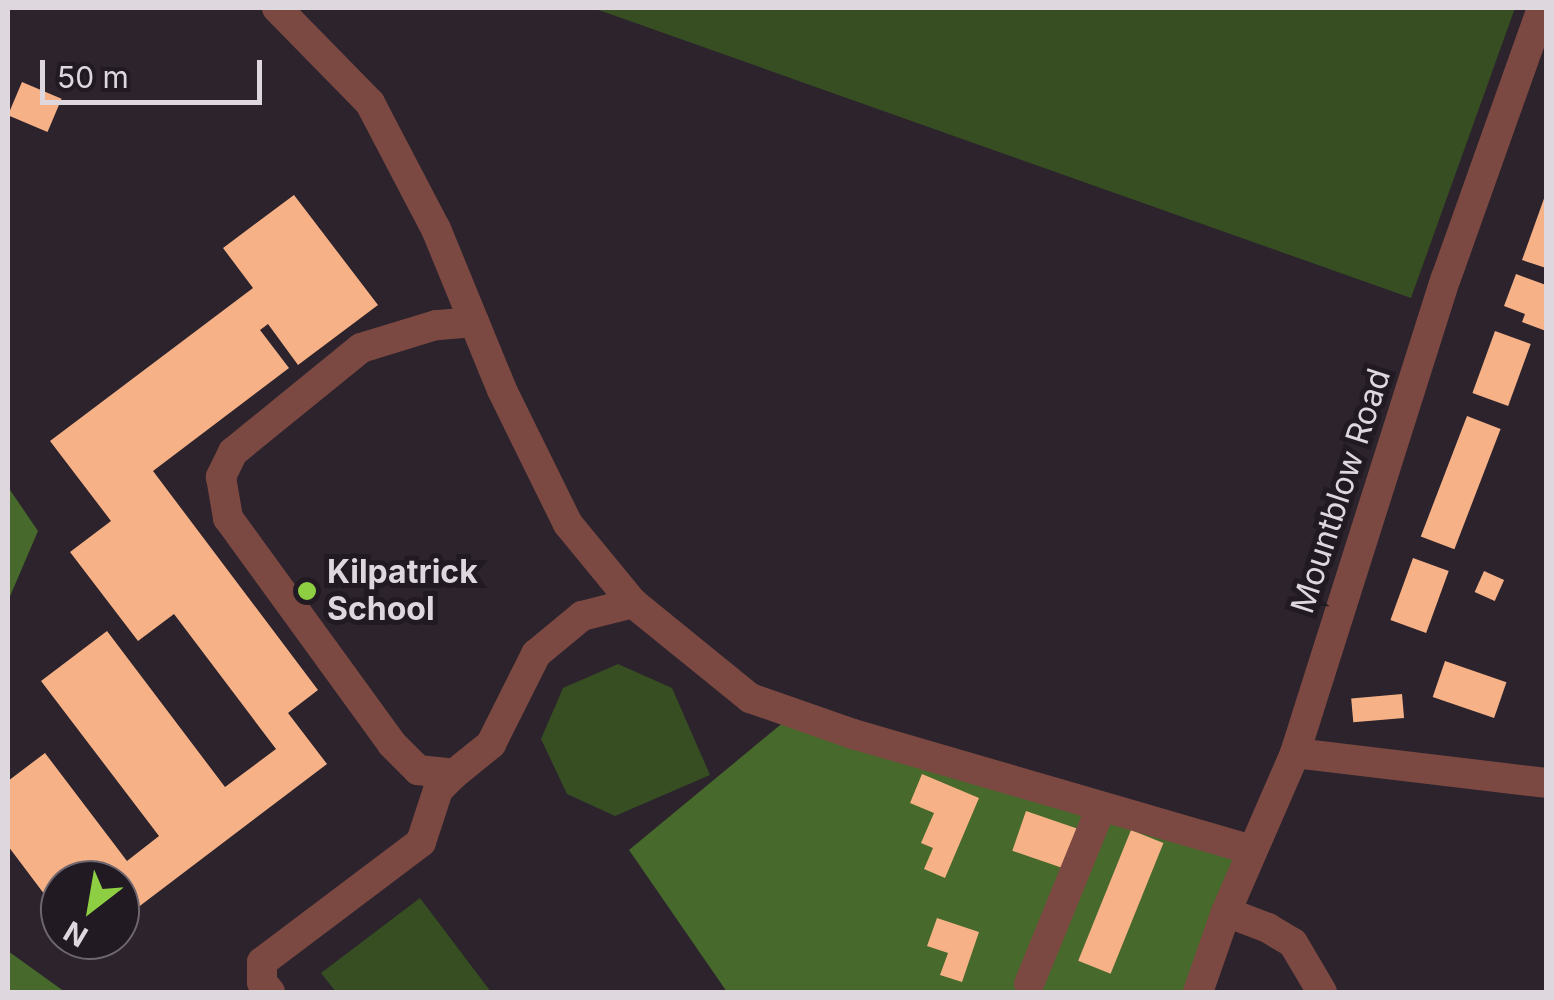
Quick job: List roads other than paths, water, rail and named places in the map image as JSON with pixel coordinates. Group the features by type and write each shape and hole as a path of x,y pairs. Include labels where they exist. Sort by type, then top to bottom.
{"street":[{"path":"277,8 370,104 436,229 474,322 568,524 632,603 750,698 1101,808 1252,850"},
{"name":"Mountblow Road","path":"1198,992 1226,912 1294,752 1446,278 1542,8"},
{"path":"454,774 418,770 392,744 228,518 221,477 233,452 362,348 436,325 474,322"},
{"path":"270,992 262,982 262,962 421,842 438,790 491,744 536,654 582,616 632,603"},
{"path":"1294,752 1546,783"},
{"path":"1029,984 1101,808"},
{"path":"1226,912 1268,928 1293,943 1322,992"}],"place":[{"name":"Kilpatrick School","path":"307,591"}]}
